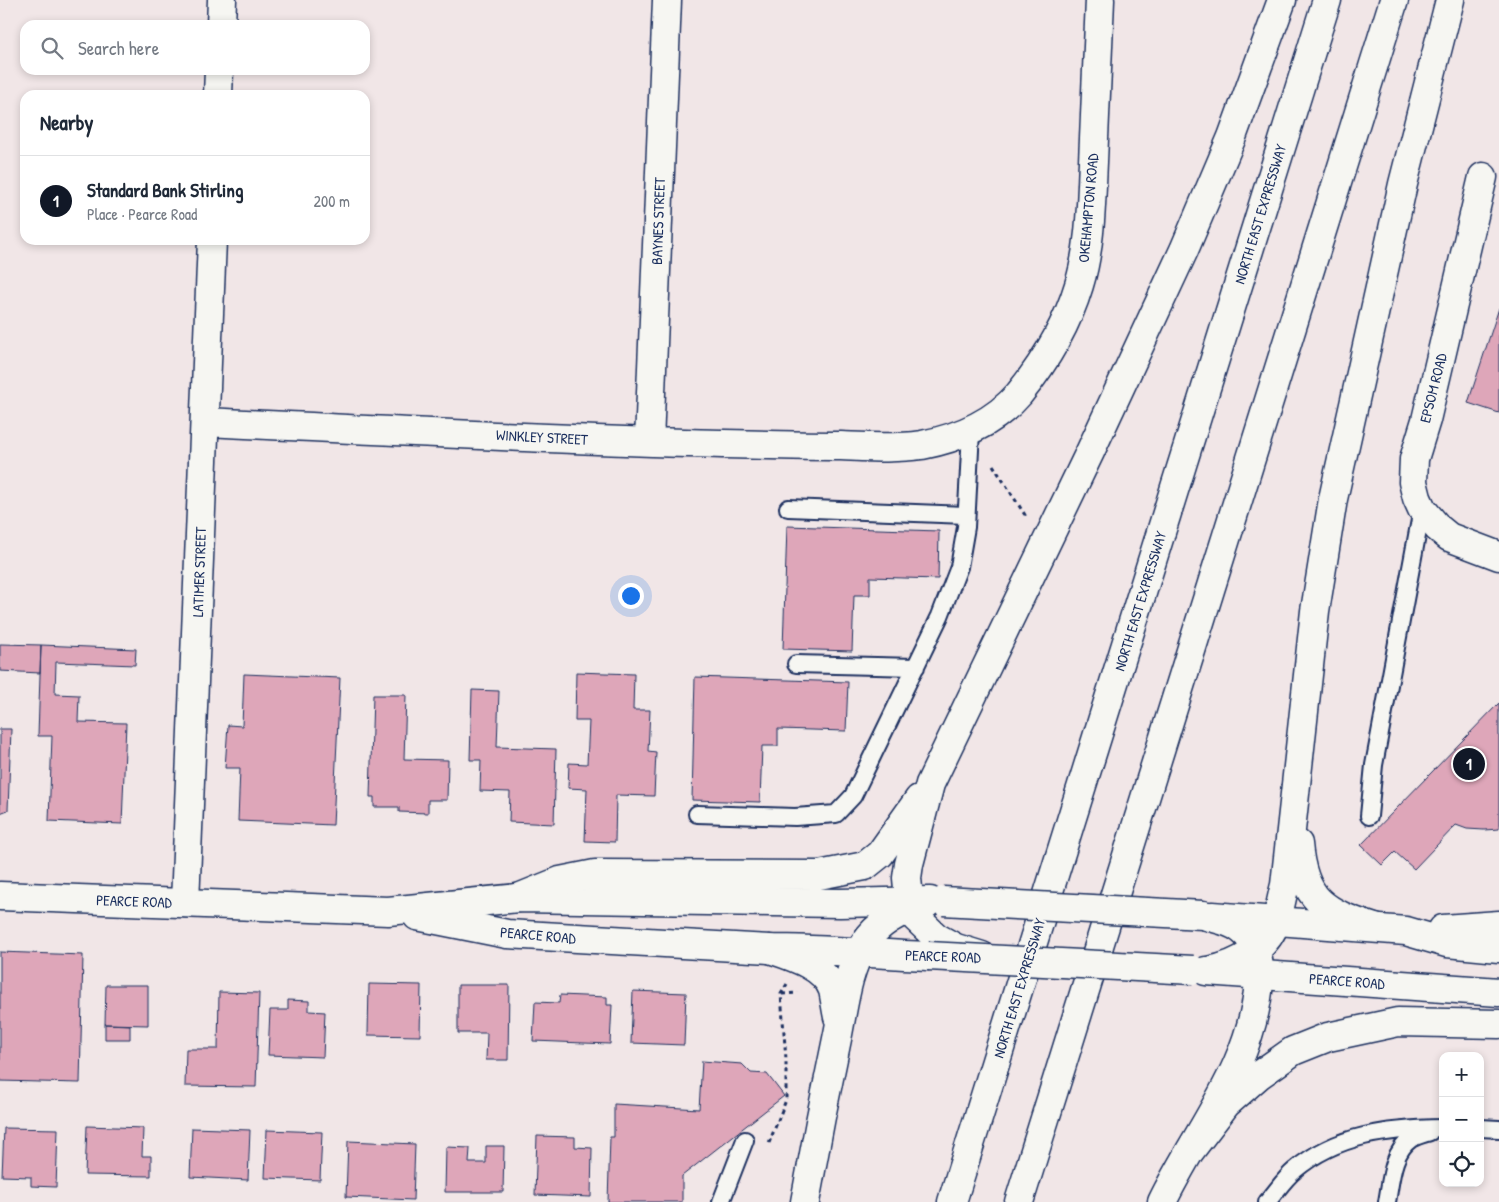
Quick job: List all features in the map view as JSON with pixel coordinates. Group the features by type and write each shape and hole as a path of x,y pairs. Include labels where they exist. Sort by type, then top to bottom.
{"main road":[{"path":"221,20 222,0"},
{"name":"BAYNES STREET","path":"649,442 667,0"},
{"name":"OKEHAMPTON ROAD","path":"879,447 918,445 947,440 970,443 1017,396 1047,354 1067,318 1079,284 1088,246 1100,0"},
{"path":"518,898 560,881 595,874 819,875 865,866 880,854 930,784 1090,452 1184,250 1232,137 1282,0"},
{"name":"NORTH EAST EXPRESSWAY","path":"952,1202 1327,0"},
{"path":"1019,1202 1394,0"},
{"path":"1257,962 1276,920 1285,885 1315,611 1333,499 1403,184 1450,0"},
{"path":"218,90 219,75"},
{"name":"EPSOM ROAD","path":"1483,177 1428,410 1414,459 1413,482 1422,509 1438,528 1449,537 1499,556"},
{"name":"LATIMER STREET","path":"184,903 212,245"},
{"name":"WINKLEY STREET","path":"205,422 649,442 879,447"},
{"path":"930,784 907,878 910,905 922,924 932,947"},
{"path":"1294,802 1299,854 1304,880 1314,896 1329,910 1346,919 1375,928"},
{"name":"PEARCE ROAD","path":"0,896 388,911 518,898 910,905"},
{"path":"805,1202 846,988 860,953 871,934 910,905 943,901 1203,915 1406,931 1499,925"},
{"name":"PEARCE ROAD","path":"388,911 507,934 770,950 803,949 860,953 932,947 989,958 1201,970 1257,962 1499,992"},
{"path":"1162,1202 1237,1066 1257,1005 1257,962 1252,942 1242,930 1226,921 1203,915"},
{"path":"1406,931 1446,943 1499,948"},
{"path":"770,950 798,959 826,977 832,989 840,1026"},
{"path":"1190,1151 1226,1104 1259,1075 1293,1051 1328,1037 1398,1022 1499,1024"}],"lane":[{"path":"697,814 795,817 836,814 853,796 940,616 959,567 966,527 970,443"},
{"path":"788,508 966,515"},
{"path":"1369,816 1374,765 1422,509"},
{"path":"796,664 916,667"},
{"path":"1267,1202 1294,1171 1321,1151 1360,1136 1398,1129 1439,1128"},
{"path":"1484,1128 1499,1128"},
{"path":"1387,1202 1392,1172 1399,1152 1411,1139 1439,1129"},
{"path":"721,1202 745,1140"}],"path":[{"path":"970,443 984,451 1025,515 1021,524"},
{"path":"766,1150 786,1100 786,1059 781,994 798,959"}],"building":[{"path":"1499,308 1499,413 1468,403"},
{"path":"787,526 939,531 938,579 870,577 870,595 854,595 852,651 783,649"},
{"path":"0,644 41,645 40,673 0,671"},
{"path":"41,645 136,649 135,665 56,662 55,694 79,695 78,722 126,723 122,824 49,821 52,736 38,736"},
{"path":"576,672 634,674 633,710 650,710 648,751 656,752 654,796 616,795 615,842 585,841 587,789 568,788 569,763 587,764 589,721 575,721"},
{"path":"244,674 340,678 333,825 238,821 240,768 225,768 228,725 242,726"},
{"path":"695,677 848,682 846,731 778,729 778,746 762,746 760,802 692,800"},
{"path":"472,690 499,691 497,747 556,749 554,824 509,822 510,792 480,791 481,760 470,760"},
{"path":"373,695 406,695 404,759 448,760 447,800 428,800 428,813 399,812 399,807 374,807 374,797 370,797"},
{"path":"1499,703 1499,829 1467,829 1456,825 1414,869 1395,852 1382,865 1361,845"},
{"path":"0,729 11,729 8,810 0,813"},
{"path":"0,952 83,955 80,1083 0,1081"},
{"path":"369,984 421,985 420,1036 368,1035"},
{"path":"106,985 148,985 148,1025 105,1024"},
{"path":"458,985 509,985 508,1060 486,1060 487,1033 458,1033"},
{"path":"633,991 686,993 684,1045 631,1043"},
{"path":"219,992 259,993 256,1087 185,1086 186,1049 218,1049"},
{"path":"560,995 607,997 607,1005 612,1005 610,1044 533,1041 535,1002 559,1003"},
{"path":"288,1000 309,1001 309,1011 325,1012 323,1057 268,1055 270,1010 288,1010"},
{"path":"105,1024 130,1025 130,1039 105,1039"},
{"path":"702,1061 742,1064 751,1073 767,1074 784,1096 682,1176 682,1202 608,1202 610,1137 614,1137 614,1104 699,1109"},
{"path":"87,1126 143,1128 142,1156 151,1156 151,1176 85,1175"},
{"path":"4,1128 58,1129 56,1187 31,1186 31,1177 2,1176"},
{"path":"192,1128 250,1130 248,1180 190,1177"},
{"path":"267,1130 322,1132 320,1180 265,1178"},
{"path":"537,1136 575,1137 575,1147 592,1148 591,1197 535,1195"},
{"path":"348,1141 415,1144 413,1200 346,1197"},
{"path":"486,1146 504,1146 503,1192 445,1192 446,1147 470,1148 469,1163 486,1163"}],"place":[{"name":"Standard Bank Stirling","path":"1469,764"}]}
